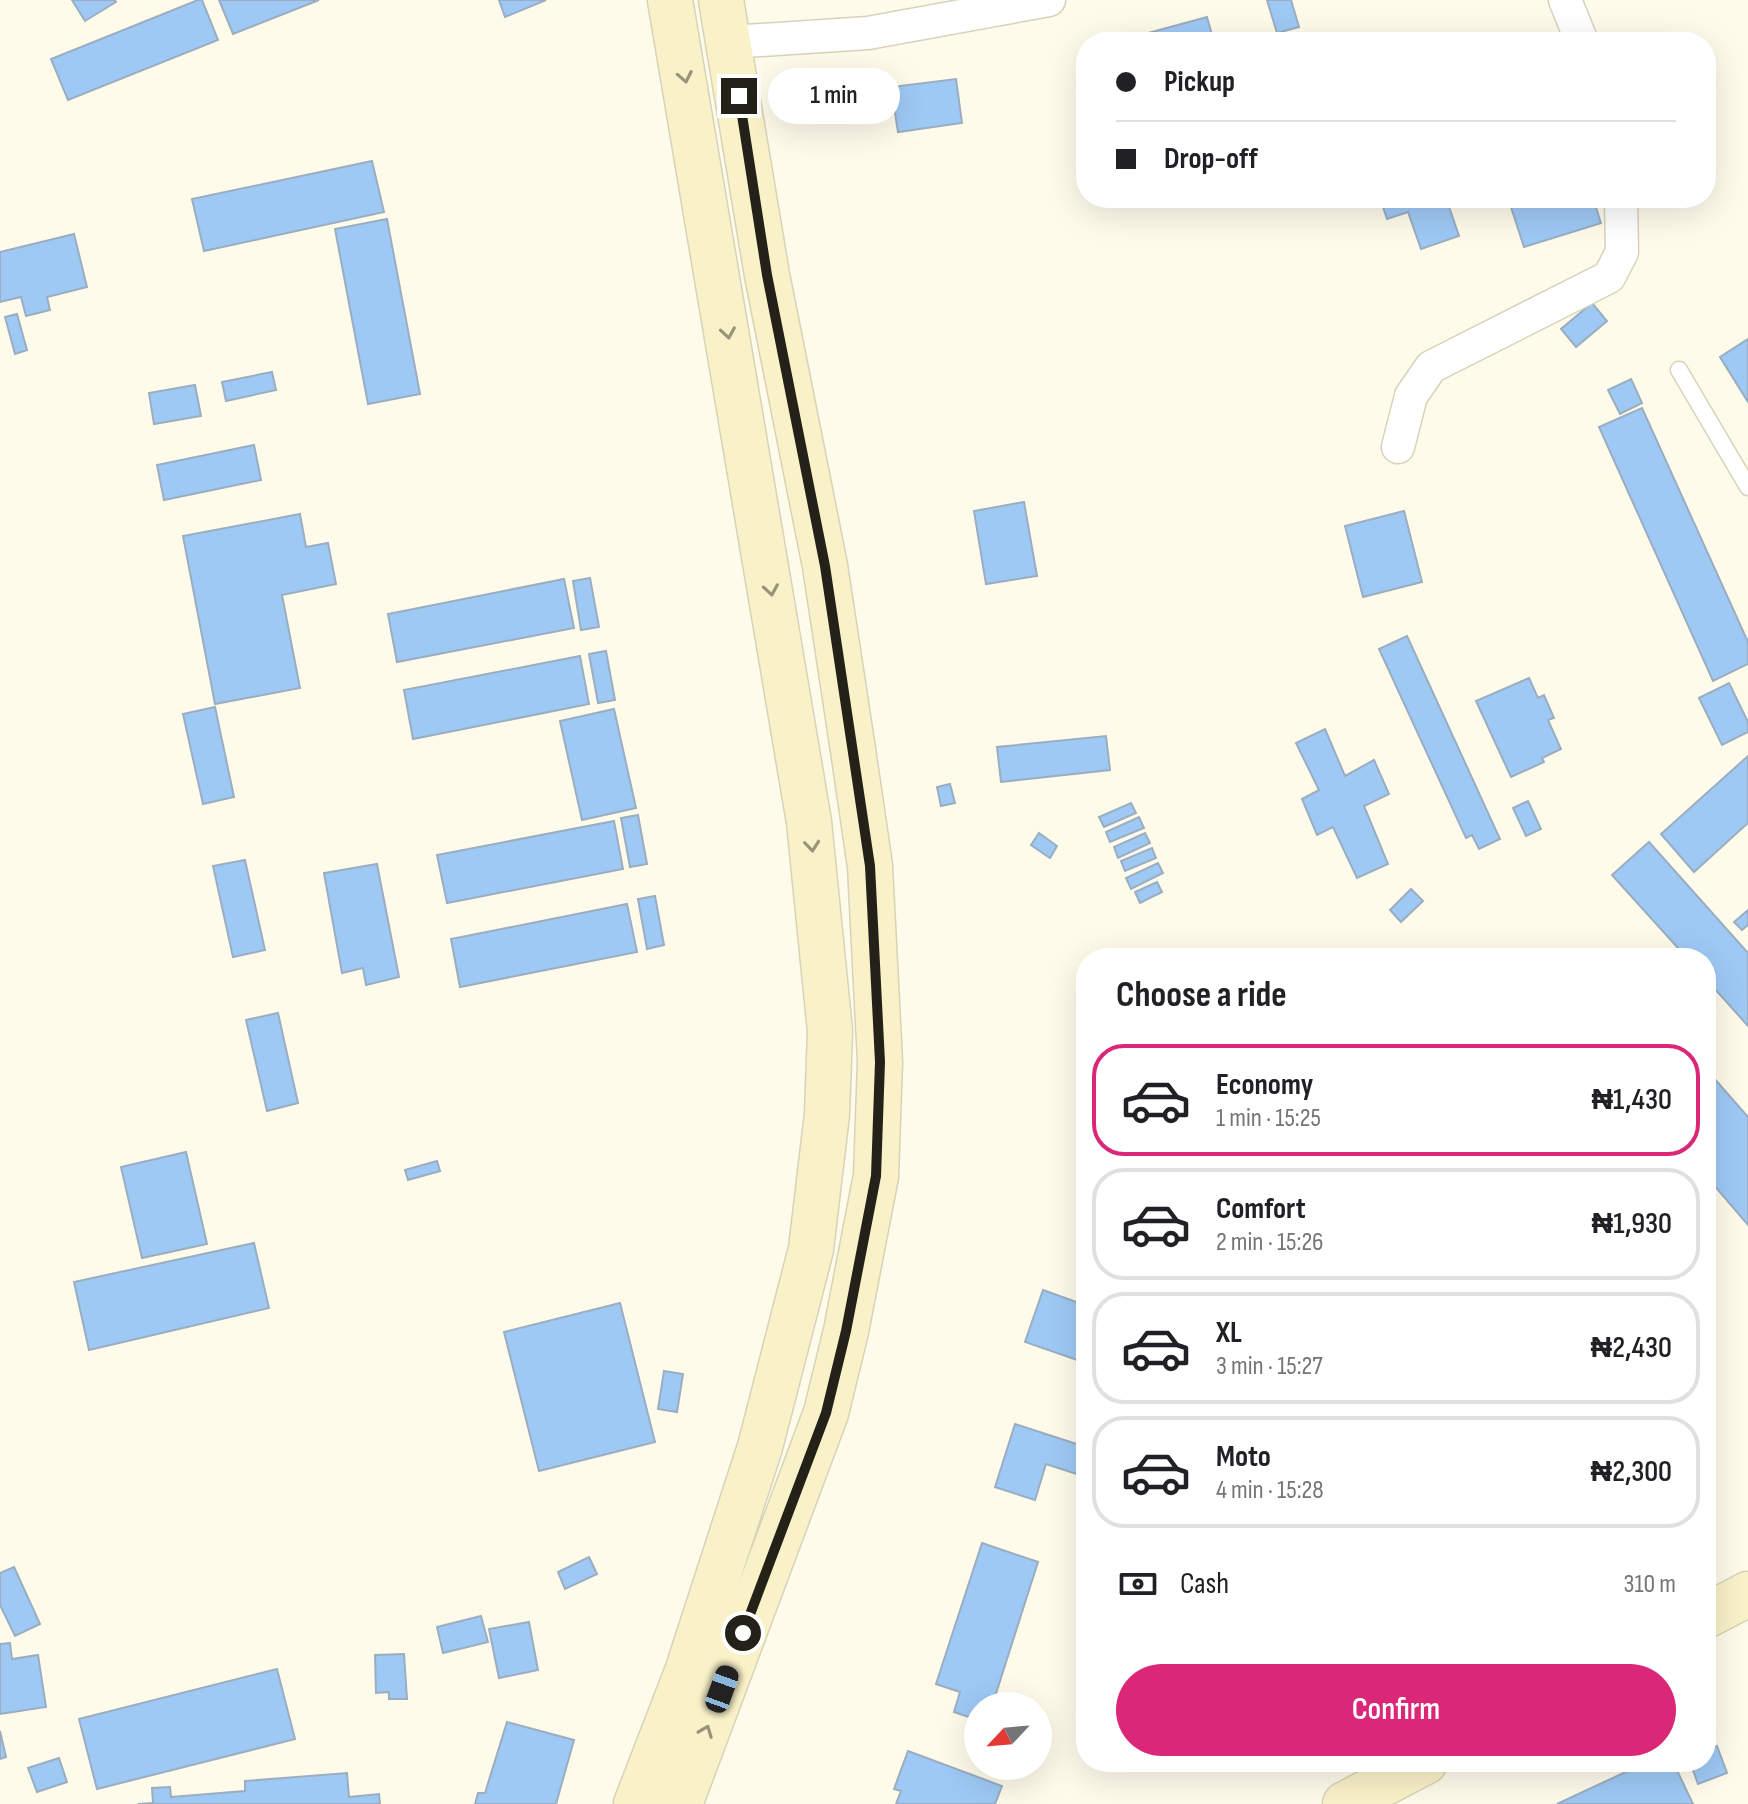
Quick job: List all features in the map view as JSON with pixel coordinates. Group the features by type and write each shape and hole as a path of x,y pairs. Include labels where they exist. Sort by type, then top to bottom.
{"street":[{"path":"636,1804 687,1672 760,1447 807,1264 827,1114 830,1031 809,822 670,0"},
{"path":"680,1804 826,1413 846,1331 876,1176 879,1090 870,866 825,566 767,275 721,0"},
{"path":"730,42 868,33 1049,0"},
{"path":"1565,0 1578,32"},
{"path":"1398,447 1411,396 1431,367 1609,277 1622,252 1621,208"},
{"path":"1716,1611 1748,1594"},
{"path":"1345,1804 1406,1772"}],"lane":[{"path":"1679,370 1748,487"}],"building":[{"path":"72,0 115,0 116,2 85,21"},
{"path":"202,0 218,40 68,100 51,59"},
{"path":"219,0 319,0 233,34"},
{"path":"499,0 546,0 505,17"},
{"path":"1267,0 1291,0 1299,27 1277,32"},
{"path":"1207,17 1211,32 1152,32"},
{"path":"956,79 962,123 898,132 891,87"},
{"path":"372,161 384,212 204,251 192,199"},
{"path":"1383,208 1449,208 1459,236 1421,249 1408,212 1387,219"},
{"path":"1511,208 1596,208 1601,223 1524,247"},
{"path":"387,219 420,394 368,404 335,229"},
{"path":"74,234 87,287 47,297 50,310 26,316 21,297 0,302 0,252"},
{"path":"1592,303 1607,321 1576,347 1561,329"},
{"path":"17,314 27,350 15,354 5,317"},
{"path":"1748,339 1748,402 1720,357"},
{"path":"272,372 276,390 226,401 222,382"},
{"path":"1631,379 1642,403 1620,414 1608,390"},
{"path":"195,385 201,416 154,424 149,393"},
{"path":"1642,408 1748,642 1748,664 1713,681 1599,427"},
{"path":"254,445 261,480 164,500 157,465"},
{"path":"1024,502 1037,576 986,584 974,511"},
{"path":"1404,511 1422,582 1363,597 1345,526"},
{"path":"300,514 306,547 328,543 336,584 282,595 300,688 215,704 183,536"},
{"path":"590,578 599,627 581,630 573,581"},
{"path":"564,579 574,628 397,662 388,614"},
{"path":"1407,636 1500,839 1479,849 1472,835 1466,838 1379,649"},
{"path":"606,651 615,700 598,703 589,654"},
{"path":"580,656 589,704 413,739 404,690"},
{"path":"1529,678 1538,698 1544,695 1554,718 1548,720 1561,749 1542,758 1544,762 1511,777 1476,701"},
{"path":"1729,683 1748,722 1748,732 1722,745 1699,698"},
{"path":"215,707 234,797 203,804 183,714"},
{"path":"614,709 636,808 582,820 560,721"},
{"path":"1325,729 1345,776 1374,760 1389,794 1364,806 1388,864 1357,878 1333,827 1317,835 1302,799 1319,790 1296,743"},
{"path":"1106,736 1110,770 1001,782 997,747"},
{"path":"1748,756 1748,823 1694,872 1661,834"},
{"path":"950,784 955,803 941,806 937,787"},
{"path":"1528,801 1541,829 1526,836 1513,808"},
{"path":"1131,803 1136,813 1104,827 1099,817"},
{"path":"638,815 647,864 630,867 621,818"},
{"path":"1139,817 1144,828 1110,842 1106,832"},
{"path":"614,821 623,869 447,903 437,855"},
{"path":"1039,833 1057,846 1050,858 1031,845"},
{"path":"1145,833 1150,843 1118,858 1114,847"},
{"path":"1649,842 1748,953 1748,1026 1716,990 1716,948 1678,948 1612,875"},
{"path":"1152,848 1156,858 1125,871 1121,861"},
{"path":"245,860 265,950 233,957 213,866"},
{"path":"1158,863 1163,873 1131,889 1126,878"},
{"path":"377,864 399,977 366,985 363,968 342,973 324,873"},
{"path":"1157,882 1162,892 1140,903 1135,892"},
{"path":"1411,889 1423,901 1401,922 1390,910"},
{"path":"655,896 664,945 647,949 638,899"},
{"path":"627,904 637,952 460,987 451,939"},
{"path":"1748,910 1748,925 1742,930 1734,922"},
{"path":"278,1013 298,1103 267,1111 246,1020"},
{"path":"1716,1080 1748,1117 1748,1225 1716,1188"},
{"path":"186,1152 207,1244 142,1258 121,1167"},
{"path":"437,1161 440,1171 408,1180 405,1170"},
{"path":"254,1243 269,1308 89,1350 74,1282"},
{"path":"1043,1290 1076,1302 1076,1360 1025,1342"},
{"path":"620,1303 655,1442 539,1471 504,1332"},
{"path":"664,1371 683,1374 677,1412 658,1409"},
{"path":"1015,1424 1076,1444 1076,1474 1046,1464 1035,1500 995,1487"},
{"path":"982,1543 1038,1562 996,1692 964,1692 964,1715 954,1712 960,1692 936,1684"},
{"path":"589,1557 597,1574 565,1589 558,1572"},
{"path":"14,1567 40,1624 15,1636 0,1605 0,1573"},
{"path":"481,1616 488,1642 443,1653 437,1627"},
{"path":"529,1622 538,1670 499,1678 489,1629"},
{"path":"10,1643 12,1659 38,1655 46,1707 0,1714 0,1644"},
{"path":"404,1654 407,1699 389,1699 389,1692 376,1693 375,1655"},
{"path":"277,1669 295,1739 97,1789 79,1719"},
{"path":"507,1722 574,1740 556,1804 475,1804 478,1793 485,1793"},
{"path":"0,1731 6,1757 0,1759"},
{"path":"1716,1746 1727,1773 1698,1784 1694,1772 1716,1772"},
{"path":"908,1751 964,1772 964,1780 986,1780 1002,1786 995,1804 896,1804 901,1791 894,1789"},
{"path":"59,1758 67,1782 37,1792 28,1768"},
{"path":"1626,1772 1678,1772 1693,1804 1557,1804"},
{"path":"347,1773 349,1797 379,1794 380,1804 138,1804 153,1803 152,1788 170,1787 171,1797 245,1791 245,1781"}],"route":[{"path":"739,96 767,275 825,566 870,866 880,1062 876,1176 846,1331 826,1413 743,1633"}]}
